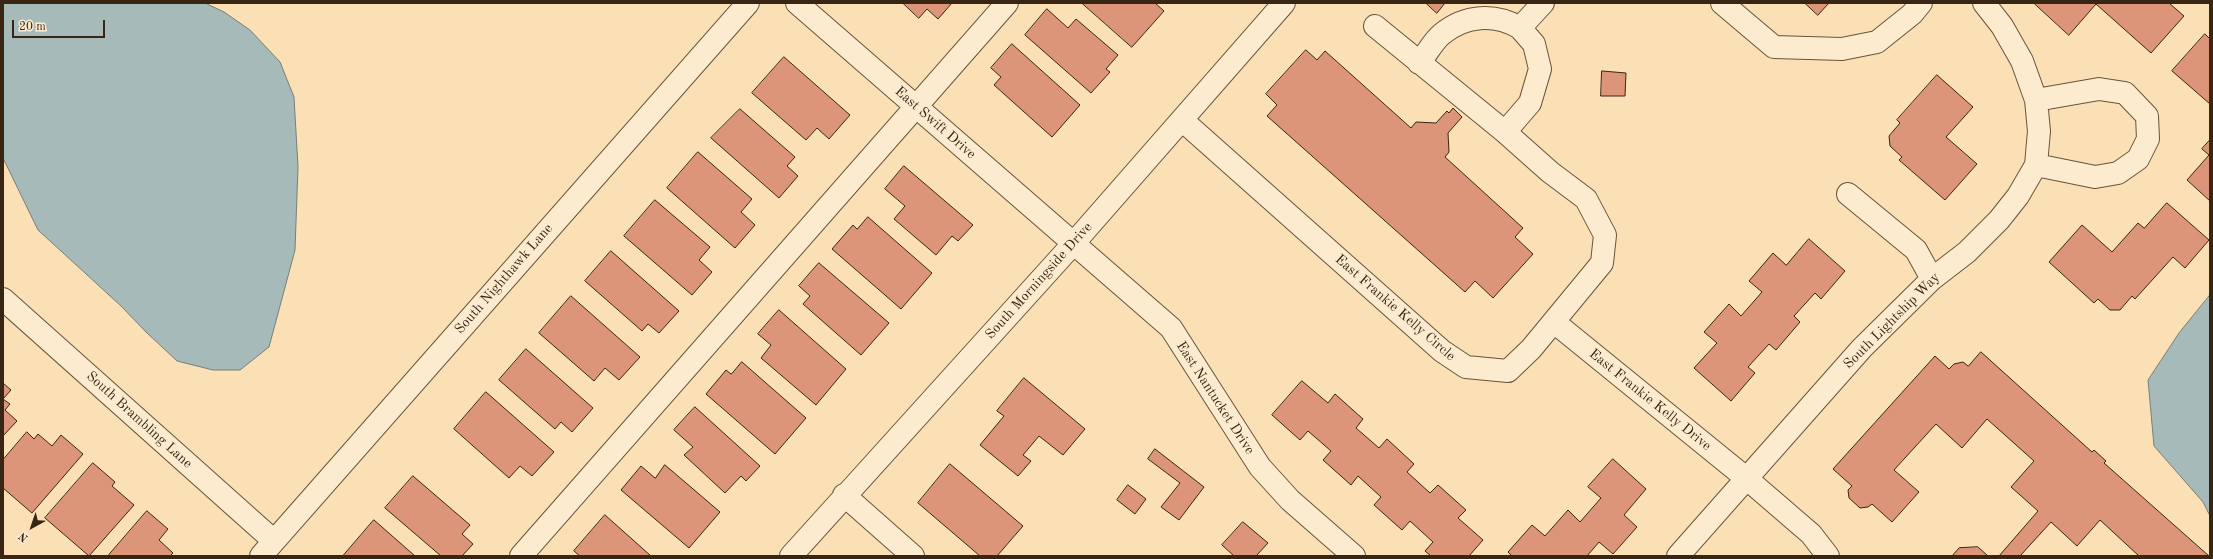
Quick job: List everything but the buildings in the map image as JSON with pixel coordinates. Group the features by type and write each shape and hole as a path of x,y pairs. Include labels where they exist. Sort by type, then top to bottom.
{"street":[{"name":"South Nighthawk Lane","path":"267,548 748,3"},
{"name":"East Swift Drive","path":"797,3 1073,244"},
{"path":"521,556 1007,3"},
{"name":"South Morningside Drive","path":"791,556 844,495 1073,244 1284,3"},
{"path":"1520,28 1542,3"},
{"path":"1722,3 1774,47 1842,49 1877,42 1912,14 1921,3"},
{"name":"South Lightship Way","path":"1678,556 1862,348 1932,279 1967,252 1998,220 2018,196 2036,165 2039,131 2036,100 2022,61 2002,26 1984,3"},
{"path":"1419,63 1441,34 1458,23 1480,17 1507,20 1520,28 1534,44 1540,69 1530,103 1505,132"},
{"name":"East Frankie Kelly Circle","path":"1182,120 1442,351 1466,367 1508,371 1531,349 1602,263 1605,235 1586,199 1550,172 1505,132 1375,26"},
{"path":"2036,100 2099,89 2125,93 2148,116 2148,139 2138,159 2118,173 2095,177 2036,165"},
{"path":"1848,194 1916,250 1932,279"},
{"name":"East Nantucket Drive","path":"1073,244 1171,328 1260,467 1290,500 1354,556"},
{"name":"South Brambling Lane","path":"3,299 267,548"},
{"name":"East Frankie Kelly Drive","path":"1554,322 1746,478"},
{"path":"1746,478 1811,534 1828,556"},
{"path":"844,495 913,556"}],"shaded area":[{"path":"3,3 205,3 224,12 250,30 280,62 294,97 298,167 295,250 269,347 240,370 213,370 177,361 121,306 38,230 3,158"},
{"path":"2210,295 2210,516 2203,502 2154,446 2148,380 2179,333"}]}
